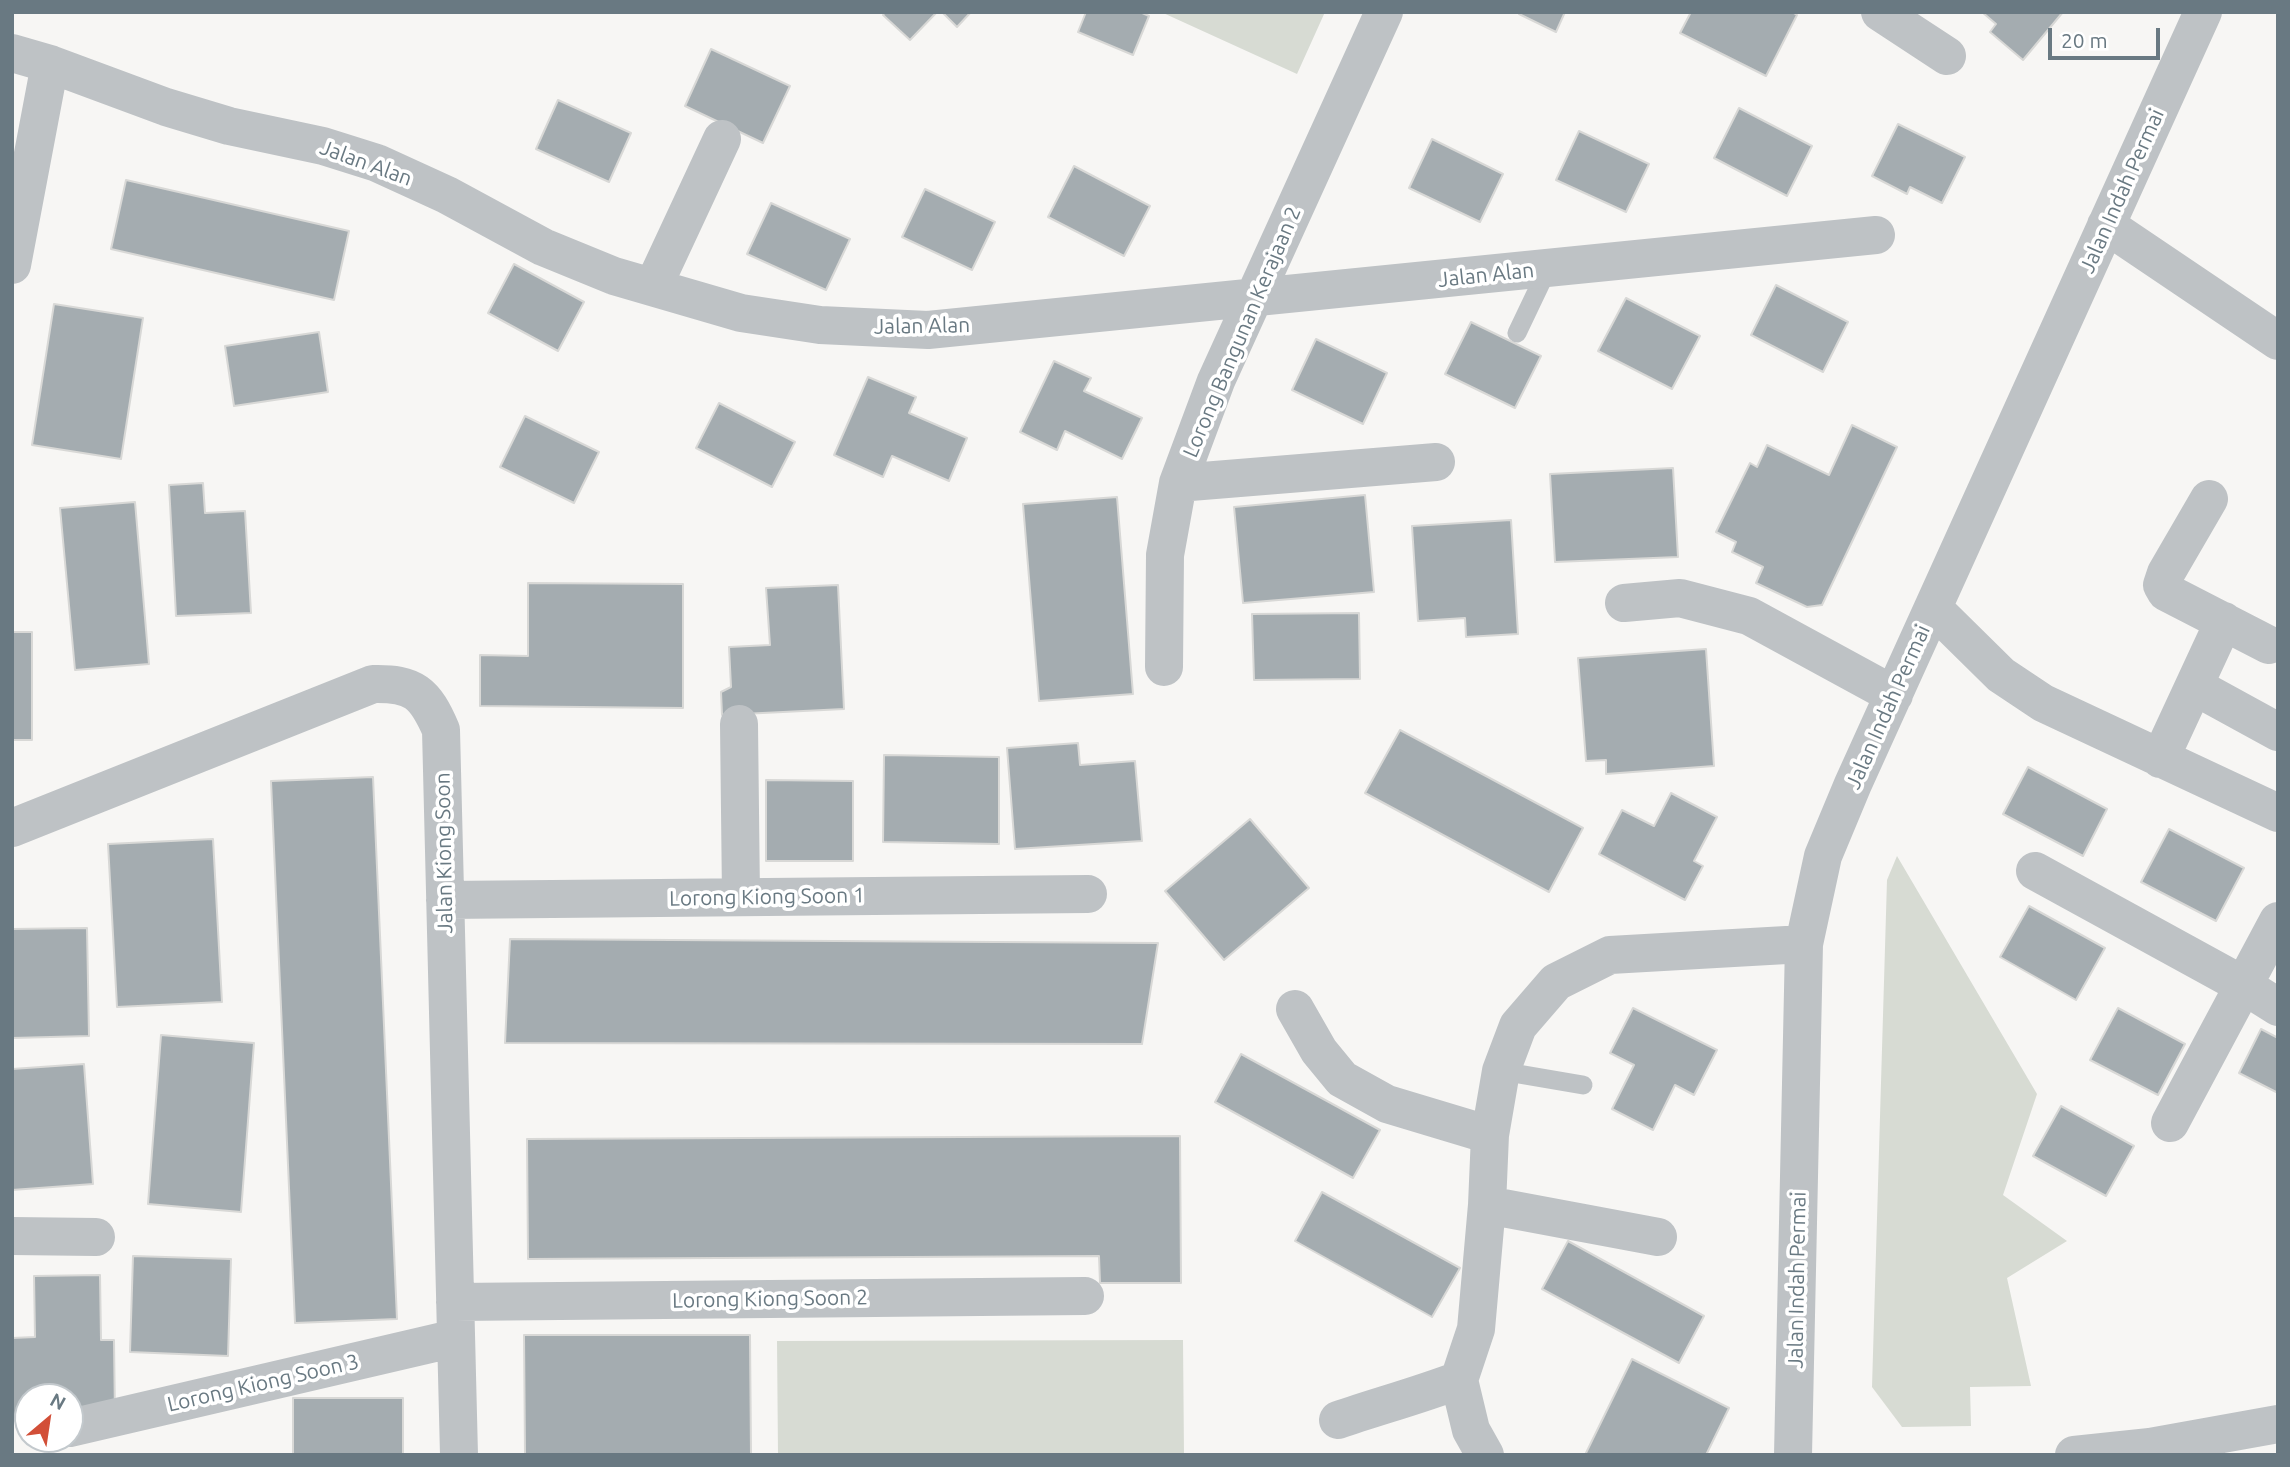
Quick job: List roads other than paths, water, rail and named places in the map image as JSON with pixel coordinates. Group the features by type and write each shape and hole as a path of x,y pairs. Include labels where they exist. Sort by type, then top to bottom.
{"street":[{"name":"Lorong Bangunan Kerajaan 2","path":"1164,667 1165,555 1178,483 1216,381 1384,12"},
{"path":"1880,12 1947,56"},
{"name":"Jalan Indah Permai","path":"1793,1455 1804,944 1823,856 1853,784 2203,12"},
{"name":"Jalan Alan","path":"12,53 50,64 178,111 229,126 323,146 377,163 447,195 543,247 614,276 741,313 820,325 928,330 1877,235"},
{"path":"12,265 50,64"},
{"path":"653,287 722,139"},
{"path":"2106,225 2278,341"},
{"path":"1178,483 1436,463"},
{"path":"2209,499 2166,573 2162,585 2166,592 2269,645"},
{"path":"1624,603 1680,598 1749,616 1894,695"},
{"path":"1933,608 2001,675 2043,703 2278,813"},
{"path":"2160,759 2224,621"},
{"name":"Jalan Kiong Soon","path":"12,828 373,684 396,684 418,692 432,708 441,730 459,1455"},
{"path":"2194,686 2278,732"},
{"path":"739,724 741,897"},
{"path":"2035,872 2243,985 2278,1007"},
{"name":"Lorong Kiong Soon 1","path":"445,900 1088,894"},
{"path":"2170,1123 2278,921"},
{"path":"1485,1455 1471,1430 1459,1380 1476,1329 1490,1135 1502,1070 1518,1026 1556,982 1610,955 1804,944"},
{"path":"1296,1009 1319,1051 1342,1079 1387,1104 1490,1135"},
{"path":"1487,1205 1658,1237"},
{"path":"12,1236 96,1237"},
{"name":"Lorong Kiong Soon 2","path":"455,1320 1086,1296"},
{"name":"Lorong Kiong Soon 3","path":"84,1423 455,1320"},
{"path":"1338,1420 1378,1406 1416,1397 1459,1380"},
{"path":"2074,1455 2150,1447 2278,1424"}],"lane":[{"path":"1517,333 1548,268"},
{"path":"1502,1070 1583,1085"}]}
